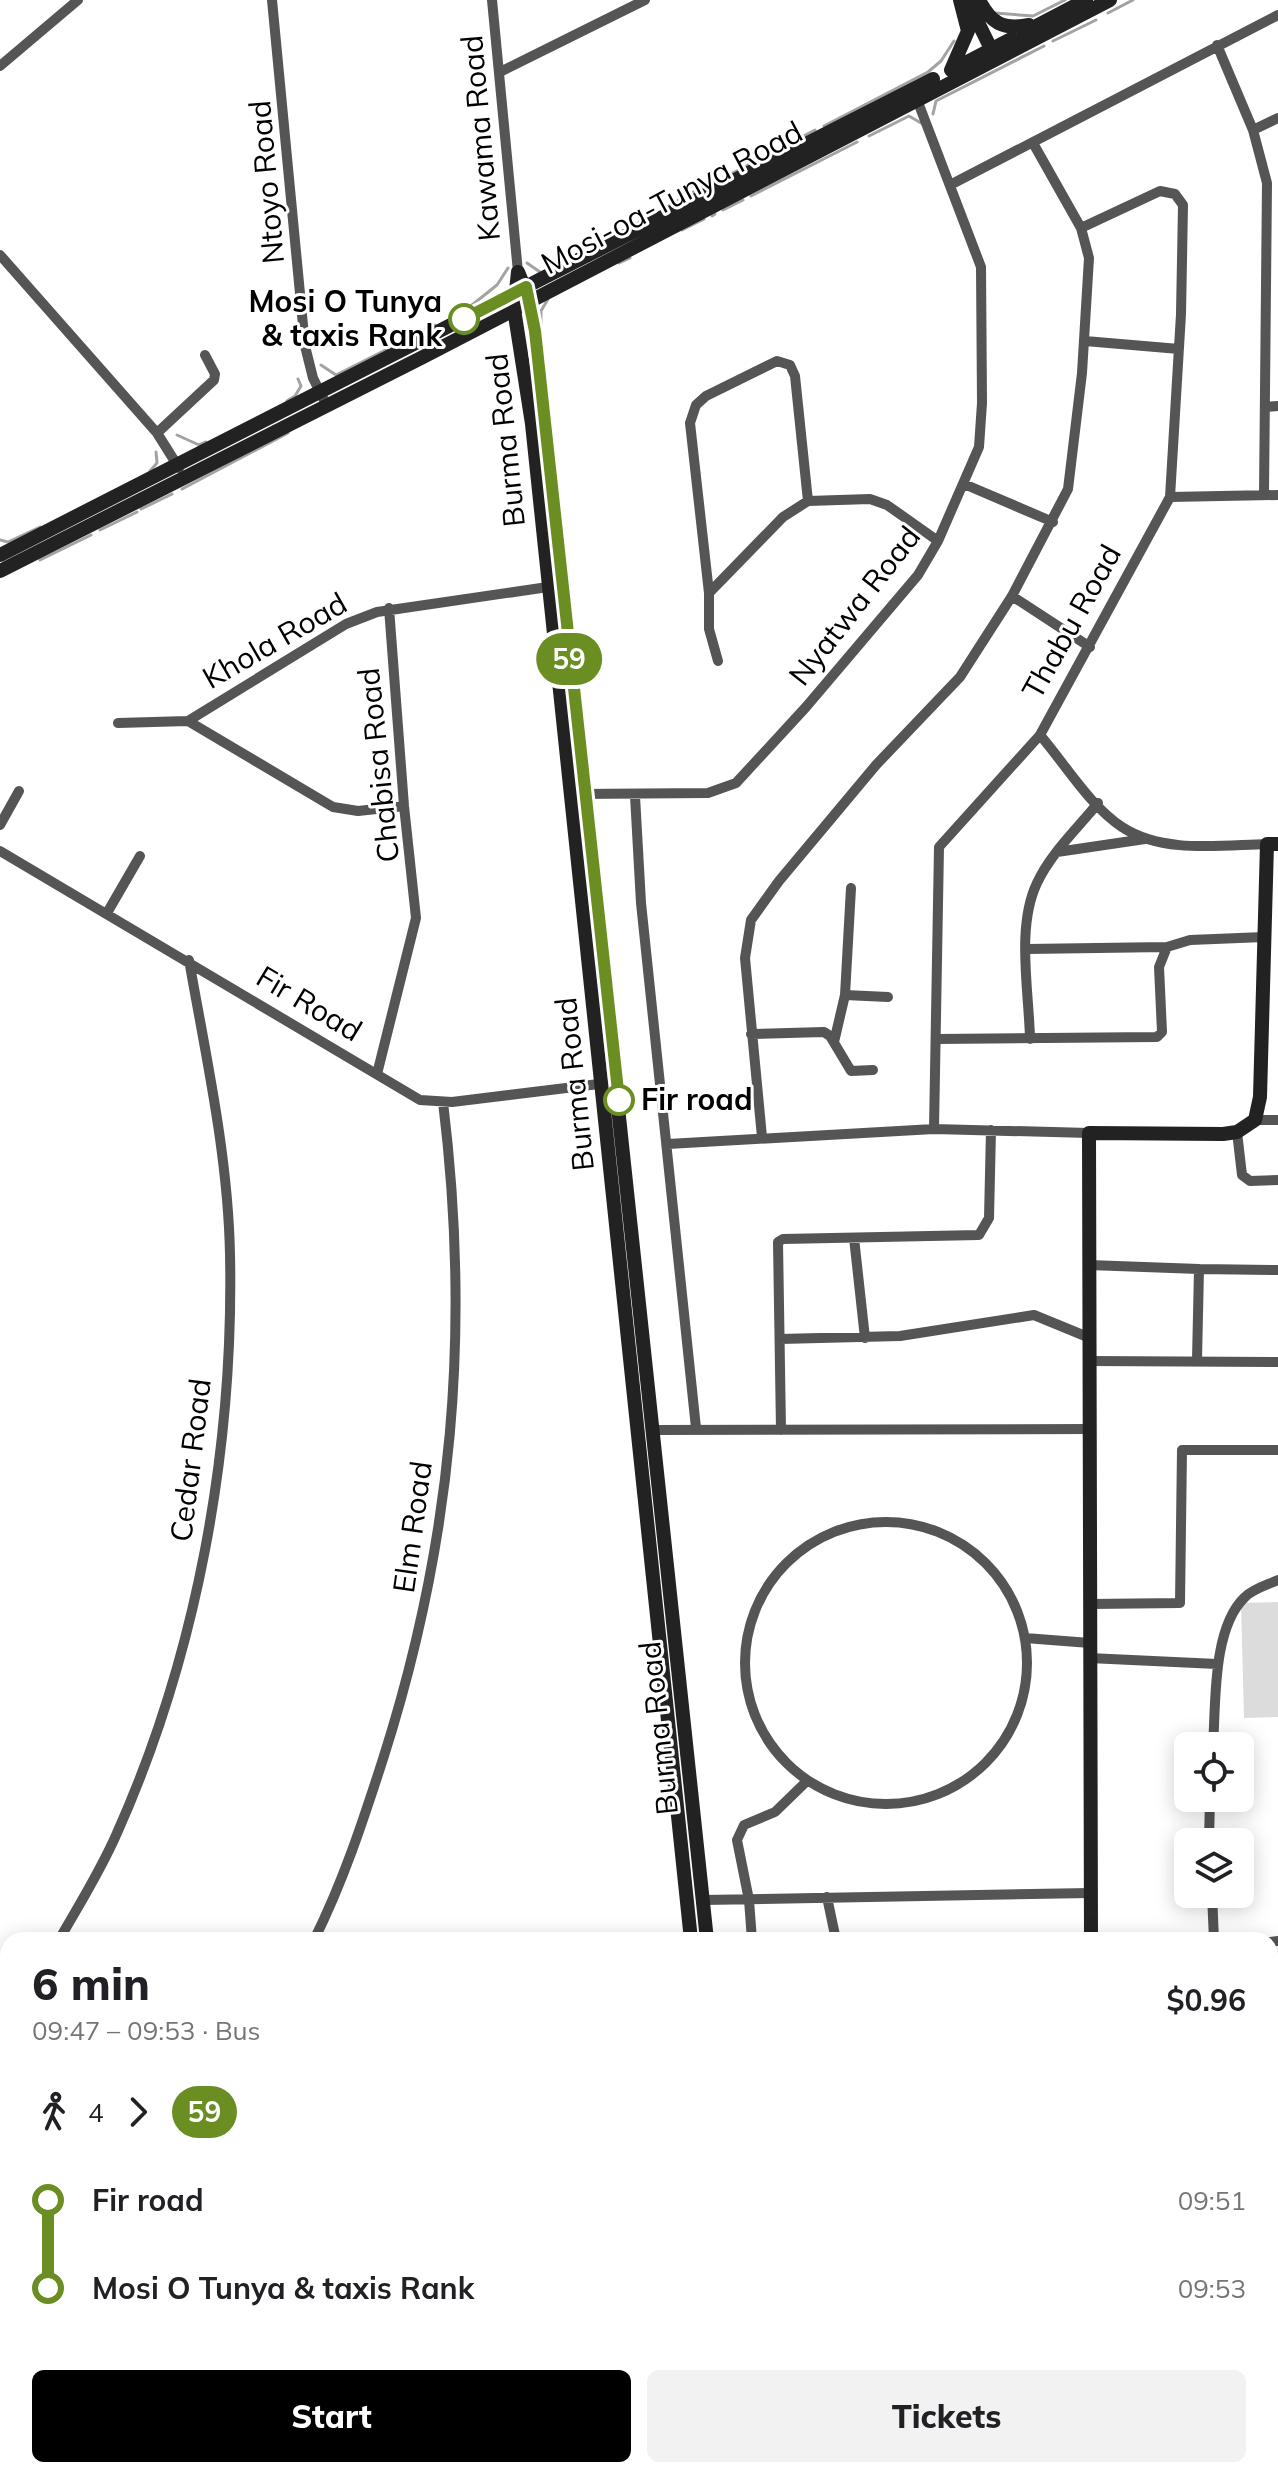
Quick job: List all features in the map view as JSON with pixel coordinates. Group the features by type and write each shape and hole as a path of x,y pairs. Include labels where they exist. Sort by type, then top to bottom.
{"main road":[{"path":"951,70 968,31 960,0"},
{"path":"967,0 993,53"},
{"path":"979,0 993,22 1001,27 1017,27 1051,18"},
{"name":"Mosi-oa-Tunya Road","path":"1,565 915,95 1086,0"},
{"name":"Mosi-oa-Tunya Road","path":"915,95 951,70 1110,0"},
{"name":"Burma Road","path":"518,272 609,1082 653,1430 706,1932"},
{"name":"Burma Road","path":"521,298 548,587 576,795"},
{"path":"1091,1932 1089,1133 1237,1132 1255,1120 1260,1097 1264,937 1273,844"},
{"name":"Burma Road","path":"609,1082 690,1932"}],"street":[{"path":"0,66 78,0"},
{"name":"Ntoyo Road","path":"272,0 305,346 322,398"},
{"name":"Kawama Road","path":"492,0 518,272"},
{"path":"500,72 645,0"},
{"path":"950,185 1278,15"},
{"path":"1217,45 1253,130 1267,183 1273,231 1264,494"},
{"name":"Nyatwa Road","path":"576,795 708,793 736,783 861,644 918,575 938,541 979,447 981,267 915,95"},
{"path":"1253,130 1278,118"},
{"path":"762,1137 745,958 751,920 779,881 876,765 960,677 1012,596 1053,522 1070,481 1085,341 1089,258 1081,228 1033,143"},
{"path":"1081,228 1160,191 1175,194 1183,205 1179,349 1170,497 1278,495"},
{"path":"0,255 157,433 181,473"},
{"path":"1085,341 1179,349"},
{"path":"157,433 214,380 215,374 205,355"},
{"path":"718,661 709,629 709,593 690,423 700,401 777,361 790,365 795,376 808,501"},
{"path":"1265,407 1278,406"},
{"path":"964,484 1053,522"},
{"name":"Thabu Road","path":"1170,497 1040,735 1124,829 1147,839 1179,845 1273,844"},
{"path":"709,593 783,517 808,501 870,499 887,505 938,541"},
{"path":"389,608 548,587"},
{"path":"1012,596 1090,647"},
{"name":"Khola Road","path":"188,721 346,624 389,608"},
{"name":"Chabisa Road","path":"377,1074 416,918 389,608"},
{"path":"118,723 188,721 333,807 358,811 404,806"},
{"path":"934,1129 939,847 1040,735"},
{"path":"0,825 19,791"},
{"path":"635,796 641,903 696,1428"},
{"path":"1030,1039 1029,909 1036,885 1057,852 1098,803"},
{"path":"1057,852 1147,839"},
{"name":"Fir Road","path":"0,851 189,960 420,1100 443,1102 609,1082"},
{"path":"107,913 140,856"},
{"path":"834,1042 845,995 851,888"},
{"path":"1027,949 1167,947 1190,940 1264,937"},
{"path":"937,1039 1160,1036 1159,967 1167,947"},
{"name":"Cedar Road","path":"63,1932 117,1834 164,1708 202,1566 214,1492 223,1418 230,1253 219,1130 189,960"},
{"path":"845,995 888,997"},
{"path":"751,1034 824,1032 834,1042 851,1071 873,1070"},
{"name":"Elm Road","path":"317,1932 354,1848 401,1702 417,1646 441,1529 455,1336 453,1199 443,1102"},
{"path":"1255,1120 1278,1120"},
{"path":"668,1144 934,1129 1089,1133"},
{"path":"781,1430 778,1242 979,1235 986,1229 991,1204 991,1130"},
{"path":"1237,1132 1242,1175 1250,1181 1278,1180"},
{"path":"854,1238 865,1338"},
{"path":"1089,1265 1278,1270"},
{"path":"1197,1360 1199,1269"},
{"path":"780,1339 865,1338 928,1333 1034,1315 1049,1318 1090,1338"},
{"path":"1090,1361 1278,1362"},
{"path":"653,1430 1091,1429"},
{"path":"1090,1604 1180,1603 1182,1450 1278,1450"},
{"path":"871,1522 928,1528 963,1544 992,1569 1013,1601 1025,1638 1026,1682 1013,1724 988,1761 963,1782 934,1797 891,1805 847,1800 807,1781 767,1740 751,1705 745,1667 755,1610 774,1577 801,1550 834,1531 871,1522"},
{"path":"1214,1732 1217,1664 1228,1627 1242,1599 1278,1580"},
{"path":"1025,1638 1090,1651 1217,1664"},
{"path":"751,1932 749,1900 737,1840 739,1832 744,1825 775,1812 807,1781"},
{"path":"703,1900 1090,1893"},
{"path":"827,1897 834,1932"},
{"path":"1213,1908 1214,1932"}],"shaded area":[{"path":"1278,1602 1278,1717 1244,1718 1241,1603"}],"waterway":[{"path":"995,13 1033,16 1065,0"},
{"path":"1108,13 1133,0"},
{"path":"1053,41 1096,20"},
{"path":"824,126 928,72 941,61 954,41"},
{"path":"933,114 936,101 1044,46"},
{"path":"869,136 909,116 921,123"},
{"path":"731,174 815,130"},
{"path":"751,196 857,142"},
{"path":"693,192 723,178"},
{"path":"663,209 684,197"},
{"path":"723,210 743,200"},
{"path":"682,230 704,219"},
{"path":"619,263 630,258"},
{"path":"527,263 540,272"},
{"path":"467,309 497,285 508,268"},
{"path":"541,325 541,311 548,299"},
{"path":"321,365 336,375 435,325"},
{"path":"287,401 295,396 301,386 298,379"},
{"path":"182,489 288,433"},
{"path":"177,435 199,445 206,442"},
{"path":"150,471 157,463 156,452"},
{"path":"141,509 172,494"},
{"path":"100,530 137,512"},
{"path":"0,540 8,542 40,527"},
{"path":"40,560 91,535"}],"bus line":[{"name":"59","path":"464,319 526,287 535,331 583,794 619,1100"}],"place":[{"name":"Mosi O Tunya & taxis Rank","path":"464,319"},
{"name":"Fir road","path":"619,1100"}]}
